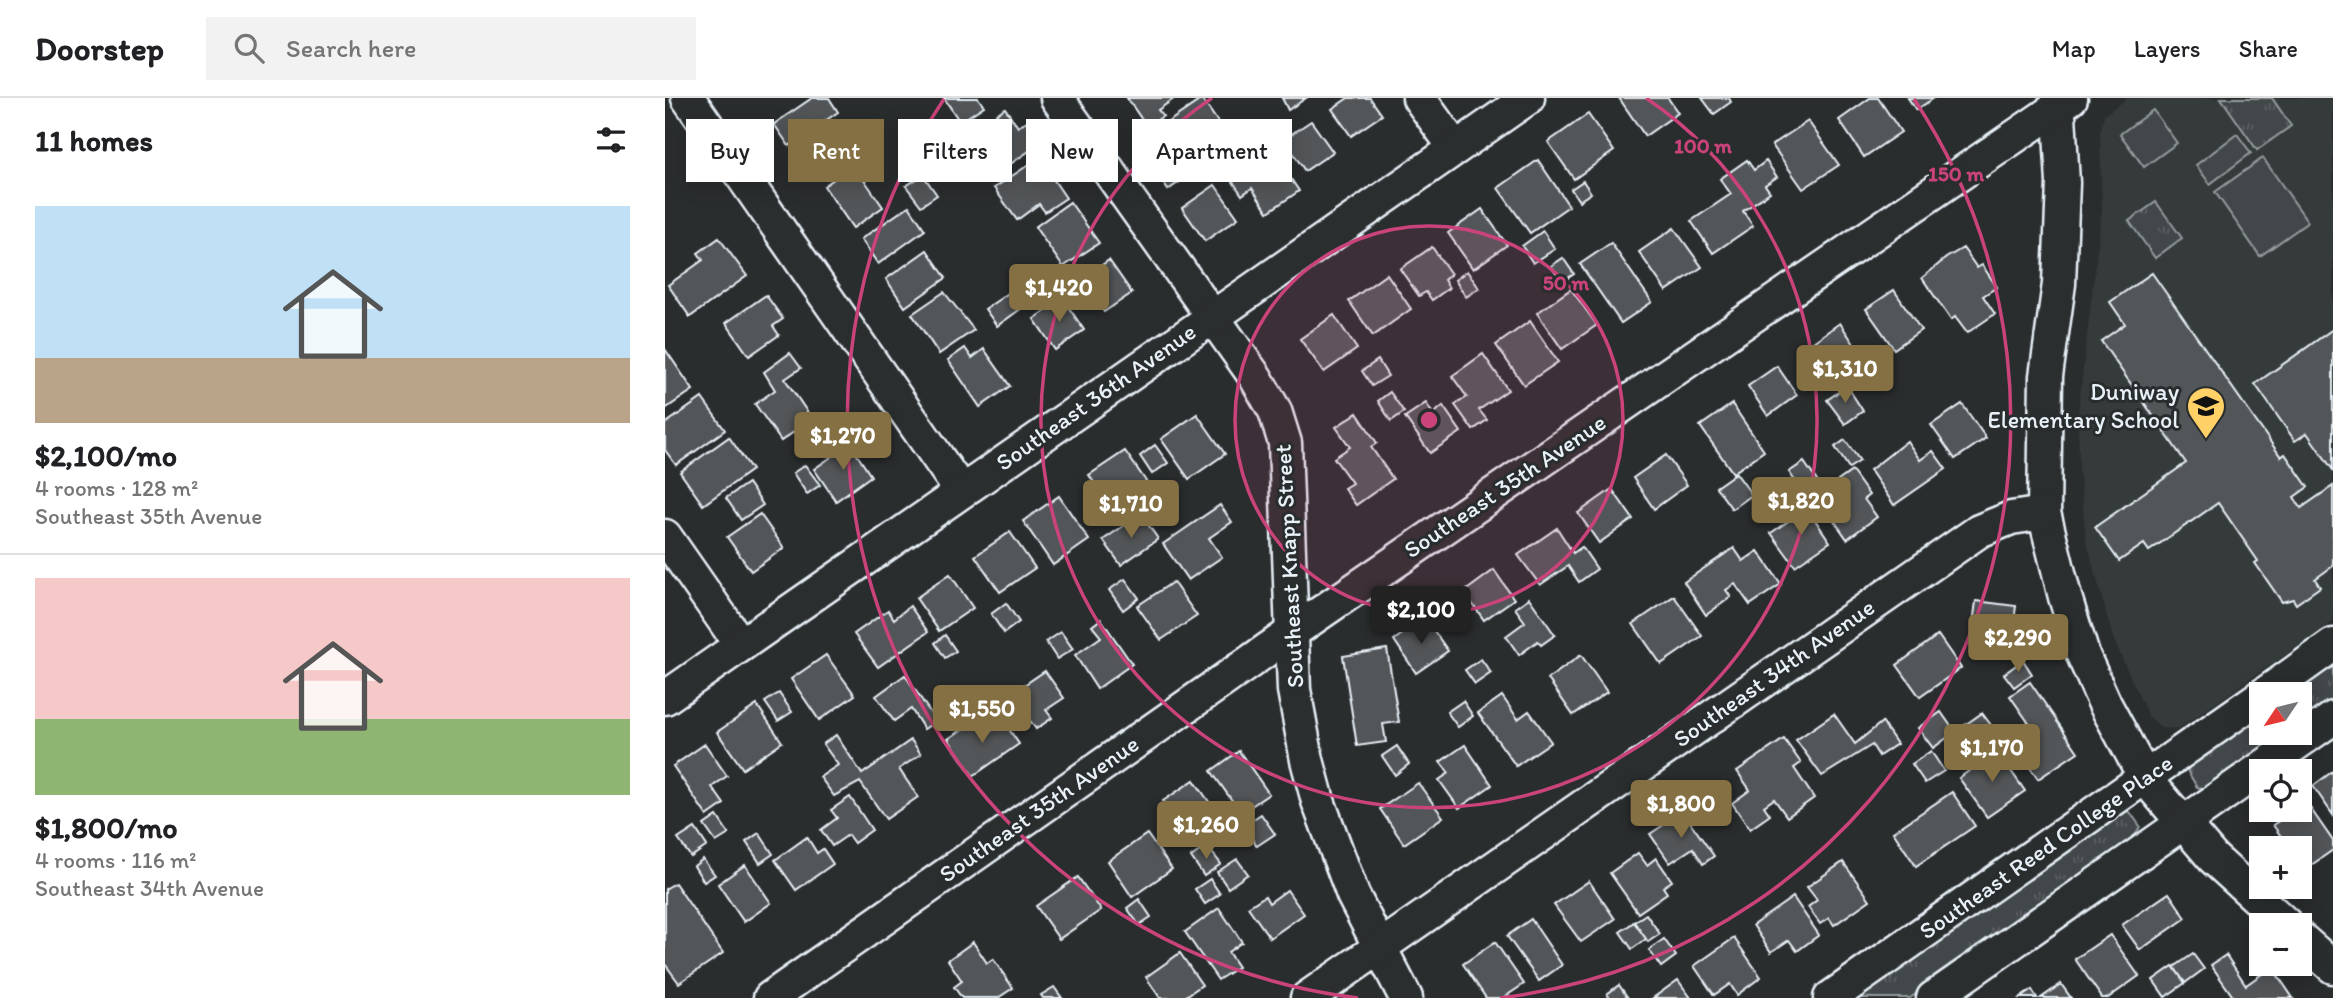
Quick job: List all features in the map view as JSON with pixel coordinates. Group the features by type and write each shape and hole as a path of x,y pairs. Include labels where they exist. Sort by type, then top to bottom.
{"street":[{"path":"688,98 961,491"},
{"name":"Southeast Knapp Street","path":"1057,98 1275,411 1285,443 1294,690 1318,801 1353,895 1406,998"},
{"path":"1419,98 1455,149"},
{"name":"Southeast 36th Avenue","path":"665,698 1528,98"},
{"path":"2063,101 2060,259 2046,376 2044,513 2083,655 2105,704 2145,778 2213,858 2274,913"},
{"name":"Southeast 35th Avenue","path":"770,998 1291,633 2063,101"},
{"name":"Southeast 34th Avenue","path":"1307,998 1979,531 2011,517 2044,513"},
{"path":"665,536 741,645"},
{"name":"Southeast Reed College Place","path":"2280,682 2333,645"},
{"name":"Southeast Reed College Place","path":"1830,998 2249,704"},
{"path":"1933,998 2333,718"},
{"path":"2312,948 2333,967"}],"shaded area":[{"name":"Duniway Elementary School","path":"2128,98 2333,98 2333,622 2178,729 2162,728 2148,716 2113,638 2086,539 2079,468 2078,412 2102,210 2100,133 2104,115"}],"green space":[{"path":"2221,98 2272,98 2291,126 2257,150"},
{"path":"2153,110 2177,143 2144,167 2120,134"},
{"path":"2237,134 2251,153 2210,184 2196,165"},
{"path":"2263,158 2308,222 2260,256 2215,192"},
{"path":"2156,202 2182,238 2155,258 2129,221"},
{"path":"2333,660 2333,703 2312,718 2312,682 2302,682"},
{"path":"2249,720 2249,746 2270,746 2206,789 2197,787 2188,772 2189,764"},
{"path":"2122,809 2130,812 2140,826 2133,841 1910,998 1849,998"}],"building":[{"path":"812,98 829,98 838,112 828,119 788,119 788,145 774,124"},
{"path":"944,98 978,98 984,106 964,119 958,119"},
{"path":"1127,98 1175,98 1158,110 1163,116 1159,119 1141,119"},
{"path":"1282,98 1306,98 1288,110"},
{"path":"1348,98 1370,98 1382,115 1351,136 1332,109"},
{"path":"1619,98 1668,98 1678,113 1645,136"},
{"path":"1702,98 1729,98 1731,102 1714,114"},
{"path":"1870,98 1878,98 1901,132 1864,157 1839,120"},
{"path":"1908,98 1934,98 1916,110"},
{"path":"1202,99 1216,119 1173,119"},
{"path":"1005,108 1018,127 1026,122 1026,153 1012,163 1012,119 990,119"},
{"path":"1588,114 1614,151 1574,179 1548,142"},
{"path":"1311,121 1333,152 1305,171 1292,151 1292,134"},
{"path":"1808,121 1839,165 1803,189 1772,145"},
{"path":"1538,160 1569,206 1530,233 1498,188"},
{"path":"1747,160 1754,170 1766,161 1777,177 1765,185 1770,192 1743,211 1753,226 1713,253 1691,221 1731,194 1720,179"},
{"path":"1026,167 1026,182 1055,182 1066,198 1045,212 1039,204 1017,220 994,188 1003,182 1012,182 1012,176"},
{"path":"1292,181 1299,191 1268,212 1252,188 1242,195 1233,182"},
{"path":"1583,181 1591,193 1579,201 1571,189"},
{"path":"830,182 866,182 883,207 853,228 824,186"},
{"path":"912,182 928,182 937,195 921,206 906,186"},
{"path":"1162,182 1179,182 1168,190"},
{"path":"1215,185 1238,218 1205,241 1182,208"},
{"path":"1070,202 1099,243 1063,267 1035,227"},
{"path":"909,206 925,230 878,264 861,239"},
{"path":"1482,209 1507,245 1473,269 1448,233"},
{"path":"1674,228 1702,267 1666,291 1639,252"},
{"path":"1543,231 1555,249 1533,263 1522,246"},
{"path":"719,238 747,276 690,317 668,285 703,260 698,253"},
{"path":"1611,243 1652,302 1621,323 1580,264"},
{"path":"1432,247 1451,274 1444,280 1449,288 1432,300 1426,292 1419,296 1400,269"},
{"path":"1963,248 1977,268 1982,265 1997,287 1983,296 1995,314 1967,333 1955,317 1951,320 1922,278"},
{"path":"927,250 946,278 905,307 886,279"},
{"path":"1563,258 1574,274 1562,282 1551,266"},
{"path":"1109,260 1132,293 1104,312 1081,280"},
{"path":"1467,271 1479,288 1466,297 1455,280"},
{"path":"2152,273 2281,457 2285,454 2308,487 2294,497 2301,508 2333,486 2333,566 2315,579 2320,587 2296,604 2293,599 2282,602 2255,563 2258,561 2218,503 2149,551 2144,544 2119,561 2095,527 2186,463 2101,341 2125,324 2110,302"},
{"path":"1387,274 1411,309 1373,336 1349,301"},
{"path":"1571,289 1597,325 1562,349 1537,313"},
{"path":"1894,290 1921,330 1894,349 1866,309"},
{"path":"944,292 974,330 939,354 912,314"},
{"path":"1010,292 1022,308 997,326 985,309"},
{"path":"766,295 783,319 773,326 779,335 749,356 726,323"},
{"path":"1063,299 1084,330 1055,350 1034,319"},
{"path":"1334,315 1357,349 1324,372 1300,339"},
{"path":"1530,321 1558,362 1524,385 1496,345"},
{"path":"1840,323 1860,353 1829,374 1809,345"},
{"path":"2333,329 2333,470 2307,433 2295,441 2255,384"},
{"path":"965,348 972,358 984,349 1010,386 980,407 948,360"},
{"path":"665,349 693,390 665,409"},
{"path":"790,353 801,368 785,379 812,419 781,441 755,404 775,390 764,372"},
{"path":"1483,354 1508,390 1479,410 1487,420 1473,430 1455,405 1467,397 1452,376"},
{"path":"1378,360 1388,376 1372,386 1362,371"},
{"path":"1777,366 1797,395 1768,416 1748,386"},
{"path":"1847,386 1863,411 1845,424 1827,400"},
{"path":"1390,392 1404,412 1391,421 1378,401"},
{"path":"702,398 725,430 676,465 665,450 665,424"},
{"path":"1426,403 1433,414 1443,406 1461,432 1430,453 1405,417"},
{"path":"1732,404 1764,451 1733,473 1700,426"},
{"path":"1962,404 1986,438 1955,459 1931,425"},
{"path":"1357,413 1377,443 1371,447 1393,479 1356,505 1344,488 1352,483 1334,458 1350,447 1336,427"},
{"path":"1197,414 1225,454 1189,479 1161,439"},
{"path":"729,437 752,470 703,505 680,472"},
{"path":"1845,440 1860,461 1849,468 1835,447"},
{"path":"1907,441 1920,460 1933,451 1946,469 1894,505 1870,470"},
{"path":"850,444 871,476 836,501 814,469"},
{"path":"1155,445 1168,463 1152,474 1140,456"},
{"path":"1125,451 1150,487 1114,512 1089,475"},
{"path":"1666,455 1687,485 1654,509 1633,478"},
{"path":"1804,462 1817,481 1802,491 1789,472"},
{"path":"805,465 820,485 807,494 793,473"},
{"path":"1852,471 1869,495 1864,499 1877,517 1847,539 1817,496"},
{"path":"1736,473 1752,495 1732,509 1716,487"},
{"path":"748,483 763,505 741,520 726,498"},
{"path":"1612,489 1633,519 1599,543 1578,513"},
{"path":"1059,496 1089,540 1053,565 1023,521"},
{"path":"1220,505 1232,522 1209,538 1222,557 1188,580 1163,544"},
{"path":"1807,508 1830,542 1795,566 1771,533"},
{"path":"760,514 784,548 751,571 727,537"},
{"path":"1141,514 1158,539 1121,565 1103,540"},
{"path":"1557,528 1573,553 1582,547 1597,569 1579,582 1568,566 1540,585 1518,555"},
{"path":"1010,532 1035,568 1000,592 975,556"},
{"path":"1734,548 1743,561 1758,551 1781,584 1750,605 1735,584 1726,590 1731,597 1706,615 1684,582"},
{"path":"1494,570 1514,599 1484,620 1464,592"},
{"path":"950,574 973,608 939,631 916,598"},
{"path":"1125,579 1139,598 1123,610 1109,590"},
{"path":"1173,582 1197,616 1161,640 1137,606"},
{"path":"1674,596 1702,636 1661,664 1633,624"},
{"path":"1529,598 1555,635 1541,645 1538,641 1519,655 1506,636 1525,622 1515,608"},
{"path":"1976,601 2016,606 2012,637 1972,632"},
{"path":"1006,603 1019,622 1004,633 991,614"},
{"path":"910,606 928,632 878,667 854,634 888,610 894,619"},
{"path":"1425,618 1448,651 1416,673 1394,640"},
{"path":"1101,619 1132,664 1097,689 1075,655 1101,637 1092,626"},
{"path":"1061,632 1073,649 1057,659 1046,642"},
{"path":"945,635 956,651 945,658 935,643"},
{"path":"1938,635 1961,668 1920,697 1897,665"},
{"path":"1387,649 1399,722 1383,724 1386,742 1357,746 1343,656"},
{"path":"826,655 855,695 819,720 791,679"},
{"path":"1581,655 1607,692 1573,715 1548,679"},
{"path":"1481,659 1491,673 1475,684 1465,670"},
{"path":"2023,660 2032,674 2014,687 2004,674"},
{"path":"1045,671 1064,698 1046,710 1052,718 1036,729 1011,694"},
{"path":"905,675 936,721 924,729 911,709 894,721 876,696"},
{"path":"2030,682 2078,752 2038,779 2017,749 2037,735 2010,696"},
{"path":"779,693 792,712 778,721 765,702"},
{"path":"1502,696 1518,719 1529,711 1551,742 1516,766 1478,713"},
{"path":"1463,701 1473,716 1458,727 1447,712"},
{"path":"757,705 782,742 743,769 717,732"},
{"path":"1941,712 1955,732 1933,748 1918,728"},
{"path":"1982,713 1997,733 1973,751 1958,730"},
{"path":"1834,714 1855,744 1882,722 1897,744 1879,756 1872,745 1822,776 1796,740"},
{"path":"978,719 988,733 1004,722 1019,744 973,776 948,739"},
{"path":"836,735 862,774 911,740 921,754 899,769 918,797 886,819 860,782 834,796 820,777 838,765 823,744"},
{"path":"1784,739 1801,763 1794,768 1814,798 1787,817 1774,799 1764,806 1770,815 1750,829 1732,803 1750,790 1737,771"},
{"path":"705,744 727,776 712,787 724,804 707,816 673,766"},
{"path":"1465,745 1492,785 1459,808 1439,780 1449,773 1440,762"},
{"path":"1397,746 1409,764 1395,775 1382,756"},
{"path":"1239,751 1269,794 1241,813 1211,771"},
{"path":"1931,751 1944,771 1925,783 1912,764"},
{"path":"1997,751 2025,791 1987,817 1959,778"},
{"path":"2333,771 2333,815 2313,786"},
{"path":"1194,780 1223,822 1192,843 1163,801"},
{"path":"1418,783 1443,817 1404,844 1380,809"},
{"path":"1952,792 1975,826 1916,866 1893,832"},
{"path":"850,797 872,830 854,843 848,835 832,846 821,830 837,818 831,810"},
{"path":"2312,811 2333,841 2333,850 2312,864 2312,836 2281,836 2273,825 2277,822 2312,822"},
{"path":"1683,812 1714,856 1703,864 1693,848 1670,863 1650,834"},
{"path":"1261,814 1275,834 1257,846 1243,826"},
{"path":"717,816 729,834 716,842 704,825"},
{"path":"695,828 707,846 691,857 678,839"},
{"path":"759,833 773,854 760,863 746,842"},
{"path":"1147,834 1172,869 1132,897 1108,861"},
{"path":"807,837 817,853 823,849 833,864 796,890 775,860"},
{"path":"1207,846 1221,864 1204,876 1191,857"},
{"path":"1638,853 1647,865 1656,858 1672,881 1663,887 1667,893 1638,913 1610,873"},
{"path":"703,859 715,875 704,882 694,866"},
{"path":"1237,859 1248,874 1228,888 1217,872"},
{"path":"1843,862 1870,900 1834,925 1829,918 1820,924 1808,907 1817,900 1807,887"},
{"path":"745,865 771,903 744,922 718,884"},
{"path":"1078,877 1101,910 1059,939 1036,906"},
{"path":"1210,879 1220,894 1205,904 1195,889"},
{"path":"1589,881 1615,919 1581,942 1554,905"},
{"path":"675,883 723,953 679,983 665,964 665,889"},
{"path":"1287,890 1304,914 1270,938 1248,907 1265,896 1269,903"},
{"path":"2169,893 2186,918 2140,950 2122,925"},
{"path":"1793,897 1819,935 1797,951 1789,940 1771,952 1753,925"},
{"path":"1139,899 1151,917 1139,925 1127,908"},
{"path":"1219,908 1242,942 1228,952 1238,967 1218,980 1185,932"},
{"path":"1646,914 1660,934 1648,942 1634,922"},
{"path":"1531,919 1562,965 1539,981 1507,936"},
{"path":"1634,922 1646,939 1632,949 1620,932"},
{"path":"2110,935 2139,976 2108,998 2102,998 2075,959"},
{"path":"1734,938 1761,977 1737,995 1730,984 1714,995 1694,966"},
{"path":"1664,939 1676,956 1661,967 1649,950"},
{"path":"973,942 987,963 993,959 1013,988 998,998 962,998 954,987 962,981 948,960"},
{"path":"1495,942 1524,984 1503,998 1486,998 1463,964"},
{"path":"1180,953 1202,985 1183,998 1160,998 1146,977"},
{"path":"2193,954 2204,969 2185,983 2174,967"},
{"path":"2226,955 2246,985 2259,976 2278,976 2293,998 2234,998 2211,965"},
{"path":"2173,966 2185,983 2165,997 2153,980"},
{"path":"1678,980 1691,998 1653,998"},
{"path":"2061,984 2071,998 2041,998"},
{"path":"1619,985 1628,998 1610,998 1607,994"},
{"path":"1054,987 1062,998 1043,998 1041,995"},
{"path":"2032,990 2037,998 2020,998"}],"place":[{"name":"Duniway Elementary School","path":"2206,440"}]}
